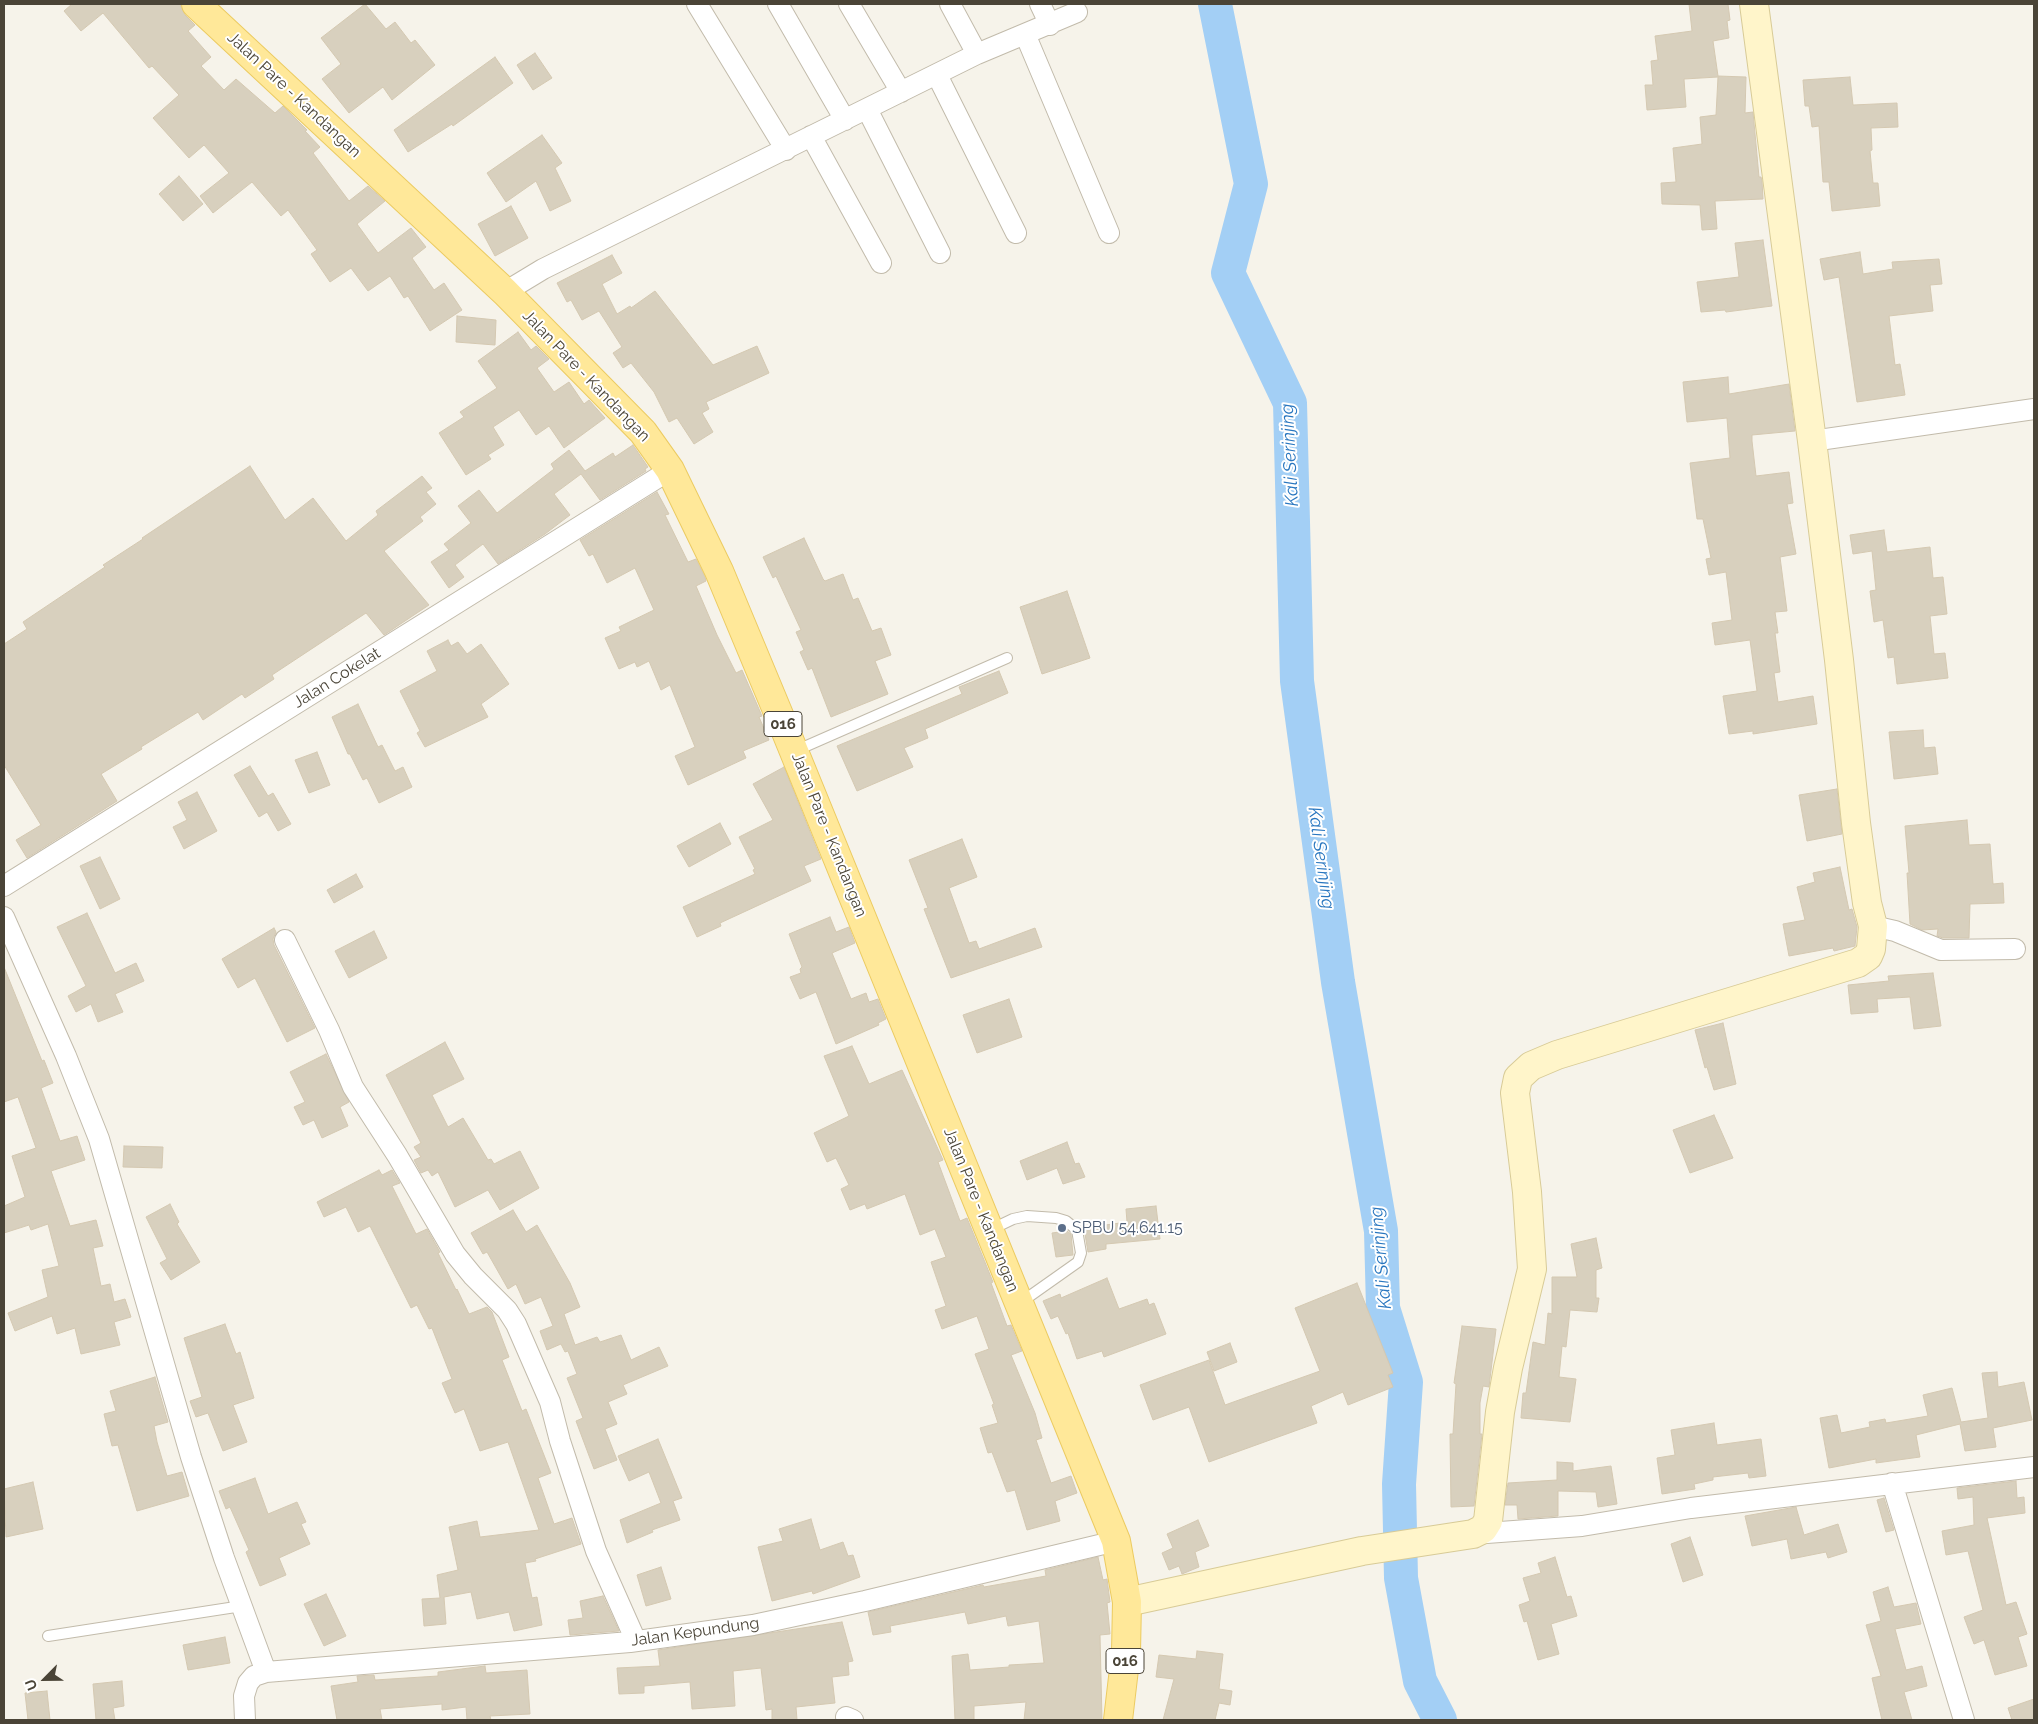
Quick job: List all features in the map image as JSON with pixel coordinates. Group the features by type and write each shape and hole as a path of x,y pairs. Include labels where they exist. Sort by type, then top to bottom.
{"main road":[{"name":"Jalan Pare - Kandangan","path":"196,4 505,292 643,432 670,470 719,571 795,752 1116,1541 1127,1602"},
{"name":"016","path":"1118,1720 1126,1652 1127,1602"}],"street":[{"path":"697,4 786,150"},
{"path":"778,4 845,120"},
{"path":"849,4 901,92"},
{"path":"950,4 976,54"},
{"path":"1040,4 1050,25"},
{"path":"1473,1534 1483,1529 1488,1521 1500,1412 1532,1269 1528,1192 1515,1093 1518,1078 1531,1066 1557,1055 1858,963 1868,956 1871,949 1873,926 1867,903 1856,823 1839,660 1812,441 1754,4"},
{"path":"505,292 543,269 976,54 1050,25 1077,12"},
{"path":"1025,34 1109,233"},
{"path":"937,75 1016,233"},
{"path":"867,109 940,253"},
{"path":"812,136 881,263"},
{"path":"1812,441 2034,409"},
{"name":"Jalan Cokelat","path":"4,886 670,470"},
{"path":"4,917 66,1056 99,1139 191,1457 266,1672 254,1676 248,1683 244,1696 245,1720"},
{"path":"1873,926 1895,931 1941,950 2015,949"},
{"path":"284,940 330,1030 340,1060 353,1087 397,1155 455,1254 472,1276 507,1310 516,1324 550,1402 560,1440 596,1551 636,1641"},
{"path":"1127,1602 1362,1551 1418,1541 1473,1534 1582,1526 1606,1521 1892,1483 2034,1467"},
{"path":"1892,1483 1964,1720"},
{"name":"Jalan Kepundung","path":"266,1672 636,1641 754,1625 865,1601 1116,1541"}],"lane":[{"path":"795,752 1007,658"},
{"path":"989,1230 1013,1219 1027,1216 1056,1218 1072,1224 1077,1230 1081,1254 1078,1262 1019,1304"},
{"path":"48,1636 242,1606"}],"building":[{"path":"72,4 180,4 185,15 195,25 188,31 211,57 201,66 224,90 236,79 275,113 283,106 307,130 305,131 320,147 313,153 349,201 368,186 385,201 357,224 378,253 411,228 426,247 412,258 434,290 444,283 462,310 430,331 408,296 404,298 390,276 368,291 351,268 330,282 311,254 317,250 288,210 281,216 252,182 213,213 200,196 229,173 204,145 189,158 153,118 179,95 152,66 149,68 103,13 81,31 64,11"},
{"path":"365,4 386,29 395,22 411,43 415,40 435,65 392,100 383,87 349,113 322,79 341,64 321,38"},
{"path":"1689,4 1728,4 1730,20 1727,21 1729,38 1713,41 1718,76 1746,77 1745,113 1753,112 1759,177 1761,177 1762,181 1763,199 1715,201 1717,229 1702,230 1700,205 1662,204 1661,183 1676,182 1673,148 1702,144 1700,117 1716,115 1718,77 1684,79 1686,107 1647,110 1645,85 1653,85 1651,61 1658,60 1655,36 1692,31"},
{"path":"535,53 552,78 533,90 517,65"},
{"path":"495,57 513,83 453,126 452,124 408,152 394,130"},
{"path":"1850,77 1853,105 1897,103 1898,127 1871,128 1872,150 1870,151 1873,183 1878,183 1880,206 1832,211 1829,182 1823,182 1819,126 1812,127 1809,106 1805,106 1803,80"},
{"path":"542,135 562,163 555,168 571,201 550,211 536,181 506,202 487,173"},
{"path":"179,176 203,204 183,221 159,194"},
{"path":"511,206 528,238 495,256 478,224"},
{"path":"1763,240 1772,306 1726,312 1725,310 1701,312 1697,282 1739,277 1735,243"},
{"path":"1860,252 1863,274 1893,269 1892,262 1939,259 1942,284 1930,285 1933,311 1889,316 1895,365 1900,364 1905,395 1857,402 1839,277 1824,280 1820,259"},
{"path":"612,255 622,273 602,284 617,314 630,306 631,308 655,291 713,365 757,346 769,373 706,402 709,409 702,413 713,432 694,444 677,418 669,422 654,392 631,363 623,368 613,353 622,347 599,311 582,320 571,300 567,302 557,283"},
{"path":"457,316 496,320 495,345 456,342"},
{"path":"518,332 531,350 536,346 549,359 537,368 554,392 569,382 584,404 589,400 605,418 564,448 549,426 536,435 519,410 493,427 504,445 488,455 491,459 466,475 439,433 464,417 460,412 497,388 478,361"},
{"path":"1728,377 1729,394 1789,384 1795,431 1752,435 1752,441 1756,476 1789,472 1793,503 1787,504 1796,554 1780,557 1787,611 1775,612 1778,633 1775,633 1780,672 1774,673 1778,702 1813,696 1817,724 1753,734 1753,731 1729,734 1723,696 1757,691 1750,640 1715,645 1712,623 1732,620 1726,572 1709,575 1706,559 1711,558 1703,519 1697,519 1690,463 1730,458 1727,418 1687,422 1683,382"},
{"path":"633,445 648,467 645,469 646,471 600,500 581,474 554,494 570,515 545,534 498,564 483,544 455,565 464,577 449,588 431,562 449,550 444,544 471,523 458,506 479,490 497,513 554,469 551,464 569,450 585,471 613,453 615,457"},
{"path":"250,466 285,520 313,498 346,541 378,515 376,511 422,476 432,488 426,492 436,504 420,517 423,521 384,551 429,605 384,635 366,613 272,675 274,679 245,698 242,694 203,720 198,712 141,747 142,749 101,774 117,801 27,858 16,840 41,825 4,765 4,644 27,629 23,622 105,567 103,565 142,538"},
{"path":"657,492 669,514 665,515 688,562 696,559 705,577 706,581 696,586 736,673 742,670 762,716 759,717 769,740 743,751 746,758 688,785 675,756 695,747 670,685 661,690 649,661 637,667 635,662 619,669 605,638 621,631 619,627 654,610 635,568 607,583 593,554 589,556 580,540"},
{"path":"1884,530 1887,552 1930,547 1933,578 1943,577 1947,614 1930,616 1934,654 1945,653 1948,678 1897,684 1894,657 1888,658 1883,620 1874,622 1870,591 1876,590 1872,551 1853,554 1850,535"},
{"path":"804,538 825,581 843,574 853,600 858,598 872,631 881,628 891,655 875,661 888,694 831,717 812,668 808,670 800,652 804,650 796,632 801,630 776,576 773,578 763,557"},
{"path":"1067,591 1090,658 1042,674 1020,607"},
{"path":"448,640 451,646 458,642 467,654 481,644 509,684 481,704 488,717 425,747 417,733 420,731 400,691 437,671 427,651"},
{"path":"999,671 1008,693 925,729 928,738 904,748 913,767 857,791 837,746 962,694 959,687"},
{"path":"358,704 378,747 382,745 395,771 403,767 412,787 379,803 367,778 363,780 350,754 348,754 332,717"},
{"path":"1923,730 1924,748 1935,747 1938,774 1894,779 1889,732"},
{"path":"317,752 330,785 309,793 295,760"},
{"path":"250,766 268,796 273,793 291,824 278,831 267,812 259,817 234,775"},
{"path":"784,767 821,859 804,866 811,881 720,923 721,926 697,937 683,907 755,874 753,870 755,869 739,837 773,820 753,784"},
{"path":"1837,789 1842,834 1807,841 1799,795"},
{"path":"197,792 217,831 184,849 173,827 187,820 178,802"},
{"path":"1967,820 1969,845 1990,844 1993,884 2003,883 2004,903 1970,904 1969,938 1943,938 1937,936 1938,929 1922,930 1910,924 1907,873 1909,873 1905,826"},
{"path":"720,823 731,844 689,867 677,846"},
{"path":"962,839 977,877 949,888 969,943 976,941 979,949 1035,928 1042,947 951,978 924,909 928,908 909,860"},
{"path":"100,857 120,899 100,909 80,866"},
{"path":"1840,867 1849,910 1852,909 1857,927 1855,946 1834,951 1833,948 1789,956 1783,924 1805,920 1797,887 1815,882 1813,873"},
{"path":"356,874 363,887 334,903 327,890"},
{"path":"87,913 115,973 136,963 144,981 115,994 123,1012 98,1022 91,1004 76,1012 68,996 86,986 57,927"},
{"path":"830,917 836,932 849,927 855,943 832,953 851,999 866,993 869,1002 878,999 886,1019 878,1023 879,1025 836,1044 816,992 800,999 790,977 801,973 800,969 802,967 789,934"},
{"path":"274,928 276,932 273,939 274,945 315,1028 287,1042 255,978 238,988 222,959"},
{"path":"374,931 387,958 349,978 335,951"},
{"path":"4,967 42,1061 44,1060 53,1083 41,1088 60,1141 77,1136 85,1160 51,1171 70,1226 96,1220 103,1246 93,1248 101,1286 110,1284 114,1302 125,1299 131,1317 114,1322 120,1345 81,1354 75,1328 57,1334 52,1316 15,1331 8,1313 48,1297 42,1270 59,1266 48,1224 31,1230 29,1225 4,1233 4,1206 25,1197 12,1156 36,1148 18,1097 4,1102"},
{"path":"1933,973 1941,1026 1914,1029 1910,997 1877,999 1878,1012 1851,1014 1848,985 1889,981 1888,976"},
{"path":"1009,999 1022,1037 977,1053 963,1015"},
{"path":"1723,1023 1736,1084 1714,1090 1707,1067 1705,1068 1695,1030"},
{"path":"445,1042 464,1079 432,1095 448,1127 463,1118 488,1160 491,1159 494,1164 520,1151 539,1188 500,1210 488,1190 455,1207 438,1172 432,1176 428,1170 421,1173 414,1160 421,1157 414,1147 421,1143 386,1075"},
{"path":"852,1046 869,1084 902,1070 943,1160 938,1162 960,1221 967,1218 993,1282 991,1283 1007,1326 1011,1325 1022,1351 1011,1355 1035,1413 1042,1438 1036,1440 1051,1483 1071,1476 1077,1493 1055,1501 1060,1521 1027,1530 1015,1490 1007,1492 992,1452 988,1453 980,1428 998,1423 992,1405 994,1404 975,1354 989,1349 977,1316 942,1329 935,1310 946,1306 931,1262 946,1257 935,1229 920,1235 905,1194 867,1209 865,1204 850,1210 841,1189 849,1185 836,1158 827,1162 814,1133 849,1116 824,1056"},
{"path":"326,1054 349,1102 340,1107 348,1126 322,1138 314,1120 303,1125 294,1107 305,1102 290,1072"},
{"path":"1714,1115 1733,1158 1690,1173 1673,1130"},
{"path":"1067,1142 1075,1164 1079,1163 1085,1177 1063,1184 1057,1168 1027,1180 1020,1161"},
{"path":"124,1146 163,1147 162,1168 123,1167"},
{"path":"379,1170 382,1175 392,1170 400,1183 392,1186 416,1234 427,1229 469,1314 487,1307 492,1312 509,1357 502,1360 522,1411 526,1409 551,1473 538,1478 554,1524 572,1518 581,1544 535,1559 536,1561 525,1563 532,1598 537,1597 542,1625 514,1631 509,1612 477,1619 471,1592 444,1597 446,1624 424,1626 422,1599 440,1598 437,1575 458,1570 449,1527 477,1521 480,1537 539,1530 508,1442 480,1451 464,1409 455,1413 442,1383 452,1379 432,1328 429,1329 417,1305 411,1308 370,1226 358,1232 346,1207 324,1217 317,1202"},
{"path":"170,1204 179,1222 177,1224 200,1262 171,1280 160,1263 167,1259 146,1217"},
{"path":"1156,1206 1160,1239 1106,1244 1106,1249 1088,1252 1084,1228 1127,1222 1126,1209"},
{"path":"513,1210 526,1232 537,1225 570,1283 580,1307 564,1314 575,1345 597,1337 600,1342 621,1335 631,1360 659,1347 668,1366 623,1385 627,1394 608,1402 617,1424 605,1429 617,1460 594,1469 576,1421 583,1418 567,1378 577,1374 568,1351 565,1352 561,1344 547,1350 540,1331 553,1326 541,1297 525,1304 516,1284 508,1289 487,1252 483,1254 471,1233"},
{"path":"1067,1231 1071,1234 1073,1255 1056,1257 1052,1233"},
{"path":"1596,1238 1602,1268 1596,1270 1596,1298 1599,1298 1597,1312 1570,1310 1566,1347 1562,1346 1559,1377 1576,1379 1570,1422 1521,1418 1523,1393 1526,1393 1533,1342 1545,1345 1548,1313 1552,1314 1552,1277 1577,1277 1571,1244"},
{"path":"1107,1278 1119,1309 1147,1299 1149,1305 1154,1303 1166,1334 1104,1357 1102,1351 1077,1359 1068,1333 1066,1334 1058,1316 1051,1319 1043,1301 1060,1294 1061,1298"},
{"path":"1357,1283 1393,1373 1388,1375 1393,1387 1348,1405 1343,1392 1311,1406 1317,1423 1209,1462 1189,1407 1153,1420 1140,1385 1209,1360 1225,1405 1320,1371 1295,1308"},
{"path":"225,1324 236,1354 240,1352 254,1398 233,1405 247,1442 223,1451 208,1413 196,1417 190,1401 202,1397 184,1338"},
{"path":"1462,1326 1496,1329 1489,1387 1483,1386 1480,1403 1480,1434 1482,1434 1474,1506 1451,1507 1450,1434 1453,1434 1456,1384 1454,1383"},
{"path":"1230,1343 1237,1362 1214,1371 1207,1352"},
{"path":"1997,1372 1998,1387 2024,1382 2032,1420 1993,1428 1996,1447 1965,1451 1960,1424 1916,1435 1920,1457 1876,1463 1876,1459 1829,1468 1820,1418 1837,1415 1841,1433 1870,1427 1869,1422 1885,1419 1886,1423 1928,1416 1923,1395 1952,1388 1961,1422 1988,1418 1982,1373"},
{"path":"155,1377 168,1422 154,1426 157,1442 167,1476 182,1472 189,1496 137,1511 118,1445 112,1446 104,1414 116,1411 110,1391"},
{"path":"1714,1423 1717,1445 1761,1439 1766,1476 1749,1478 1748,1473 1713,1477 1713,1480 1694,1484 1695,1489 1662,1494 1657,1458 1675,1455 1671,1430"},
{"path":"658,1439 682,1498 673,1501 680,1520 652,1530 653,1532 627,1543 620,1520 661,1503 649,1472 629,1481 618,1456"},
{"path":"1557,1462 1573,1463 1573,1471 1611,1466 1617,1504 1598,1507 1596,1492 1558,1491 1558,1516 1518,1519 1517,1505 1505,1505 1508,1483 1557,1480"},
{"path":"255,1478 268,1514 297,1502 306,1522 301,1524 310,1544 279,1558 286,1575 260,1586 246,1552 249,1550 230,1507 226,1509 219,1491"},
{"path":"2016,1481 2017,1498 2024,1497 2025,1513 1987,1518 2006,1605 2016,1602 2027,1634 2018,1637 2027,1666 1995,1675 1984,1640 1974,1644 1964,1617 1983,1610 1968,1551 1946,1555 1942,1531 1974,1525 1973,1497 1958,1499 1957,1488"},
{"path":"33,1482 43,1529 6,1537 4,1489"},
{"path":"1884,1498 1894,1530 1886,1532 1877,1500"},
{"path":"1796,1507 1804,1535 1838,1524 1847,1552 1828,1558 1826,1552 1791,1559 1787,1539 1752,1546 1745,1516"},
{"path":"811,1519 820,1550 843,1542 848,1556 853,1555 860,1577 813,1594 812,1591 772,1601 758,1547 783,1541 779,1529"},
{"path":"1198,1520 1209,1546 1195,1552 1199,1567 1182,1574 1179,1566 1169,1570 1162,1553 1173,1548 1167,1534"},
{"path":"1690,1537 1703,1575 1683,1582 1671,1544"},
{"path":"1098,1557 1103,1580 1107,1579 1110,1602 1107,1603 1110,1634 1100,1635 1102,1720 1024,1720 1026,1702 974,1706 974,1720 955,1720 952,1656 968,1654 970,1670 1044,1663 1039,1621 1008,1626 1006,1616 968,1624 965,1612 890,1626 891,1632 873,1635 868,1612 983,1585 984,1587 1046,1576 1045,1570"},
{"path":"1555,1557 1567,1597 1571,1596 1577,1616 1551,1624 1559,1654 1538,1660 1527,1621 1524,1622 1519,1605 1530,1601 1523,1578 1541,1573 1538,1563"},
{"path":"661,1567 671,1599 646,1606 637,1575"},
{"path":"1888,1587 1894,1607 1916,1603 1921,1624 1895,1629 1906,1670 1922,1666 1927,1686 1904,1692 1912,1720 1882,1720 1872,1678 1881,1676 1866,1625 1881,1621 1873,1592"},
{"path":"326,1594 346,1636 324,1646 304,1604"},
{"path":"603,1596 619,1631 570,1635 568,1620 583,1618 580,1601"},
{"path":"842,1622 853,1661 848,1662 849,1675 832,1677 835,1703 796,1707 797,1720 772,1720 772,1709 766,1710 761,1668 733,1671 735,1706 692,1709 690,1682 644,1686 644,1693 619,1694 617,1668 660,1666 658,1650"},
{"path":"225,1637 230,1663 188,1670 183,1645"},
{"path":"1197,1651 1223,1654 1219,1689 1232,1691 1230,1705 1219,1703 1215,1720 1163,1720 1174,1679 1156,1677 1159,1655 1196,1659"},
{"path":"485,1666 486,1673 527,1670 530,1714 490,1716 491,1720 467,1720 466,1707 442,1710 442,1704 380,1709 382,1720 337,1720 331,1686 358,1682 357,1676 374,1675 375,1680 438,1676 438,1672"},
{"path":"122,1681 124,1706 113,1708 115,1720 96,1720 93,1684"},
{"path":"47,1691 50,1720 28,1720 25,1693"},
{"path":"2034,1699 2034,1720 2012,1720 2008,1708"}],"waterway":[{"name":"Kali Serinjing","path":"1215,4 1251,184 1228,273 1290,403 1297,681 1338,982 1381,1231 1383,1308 1406,1382 1399,1484 1401,1578 1420,1681 1440,1720"}],"place":[{"name":"SPBU 54.641.15","path":"1062,1228"}]}
